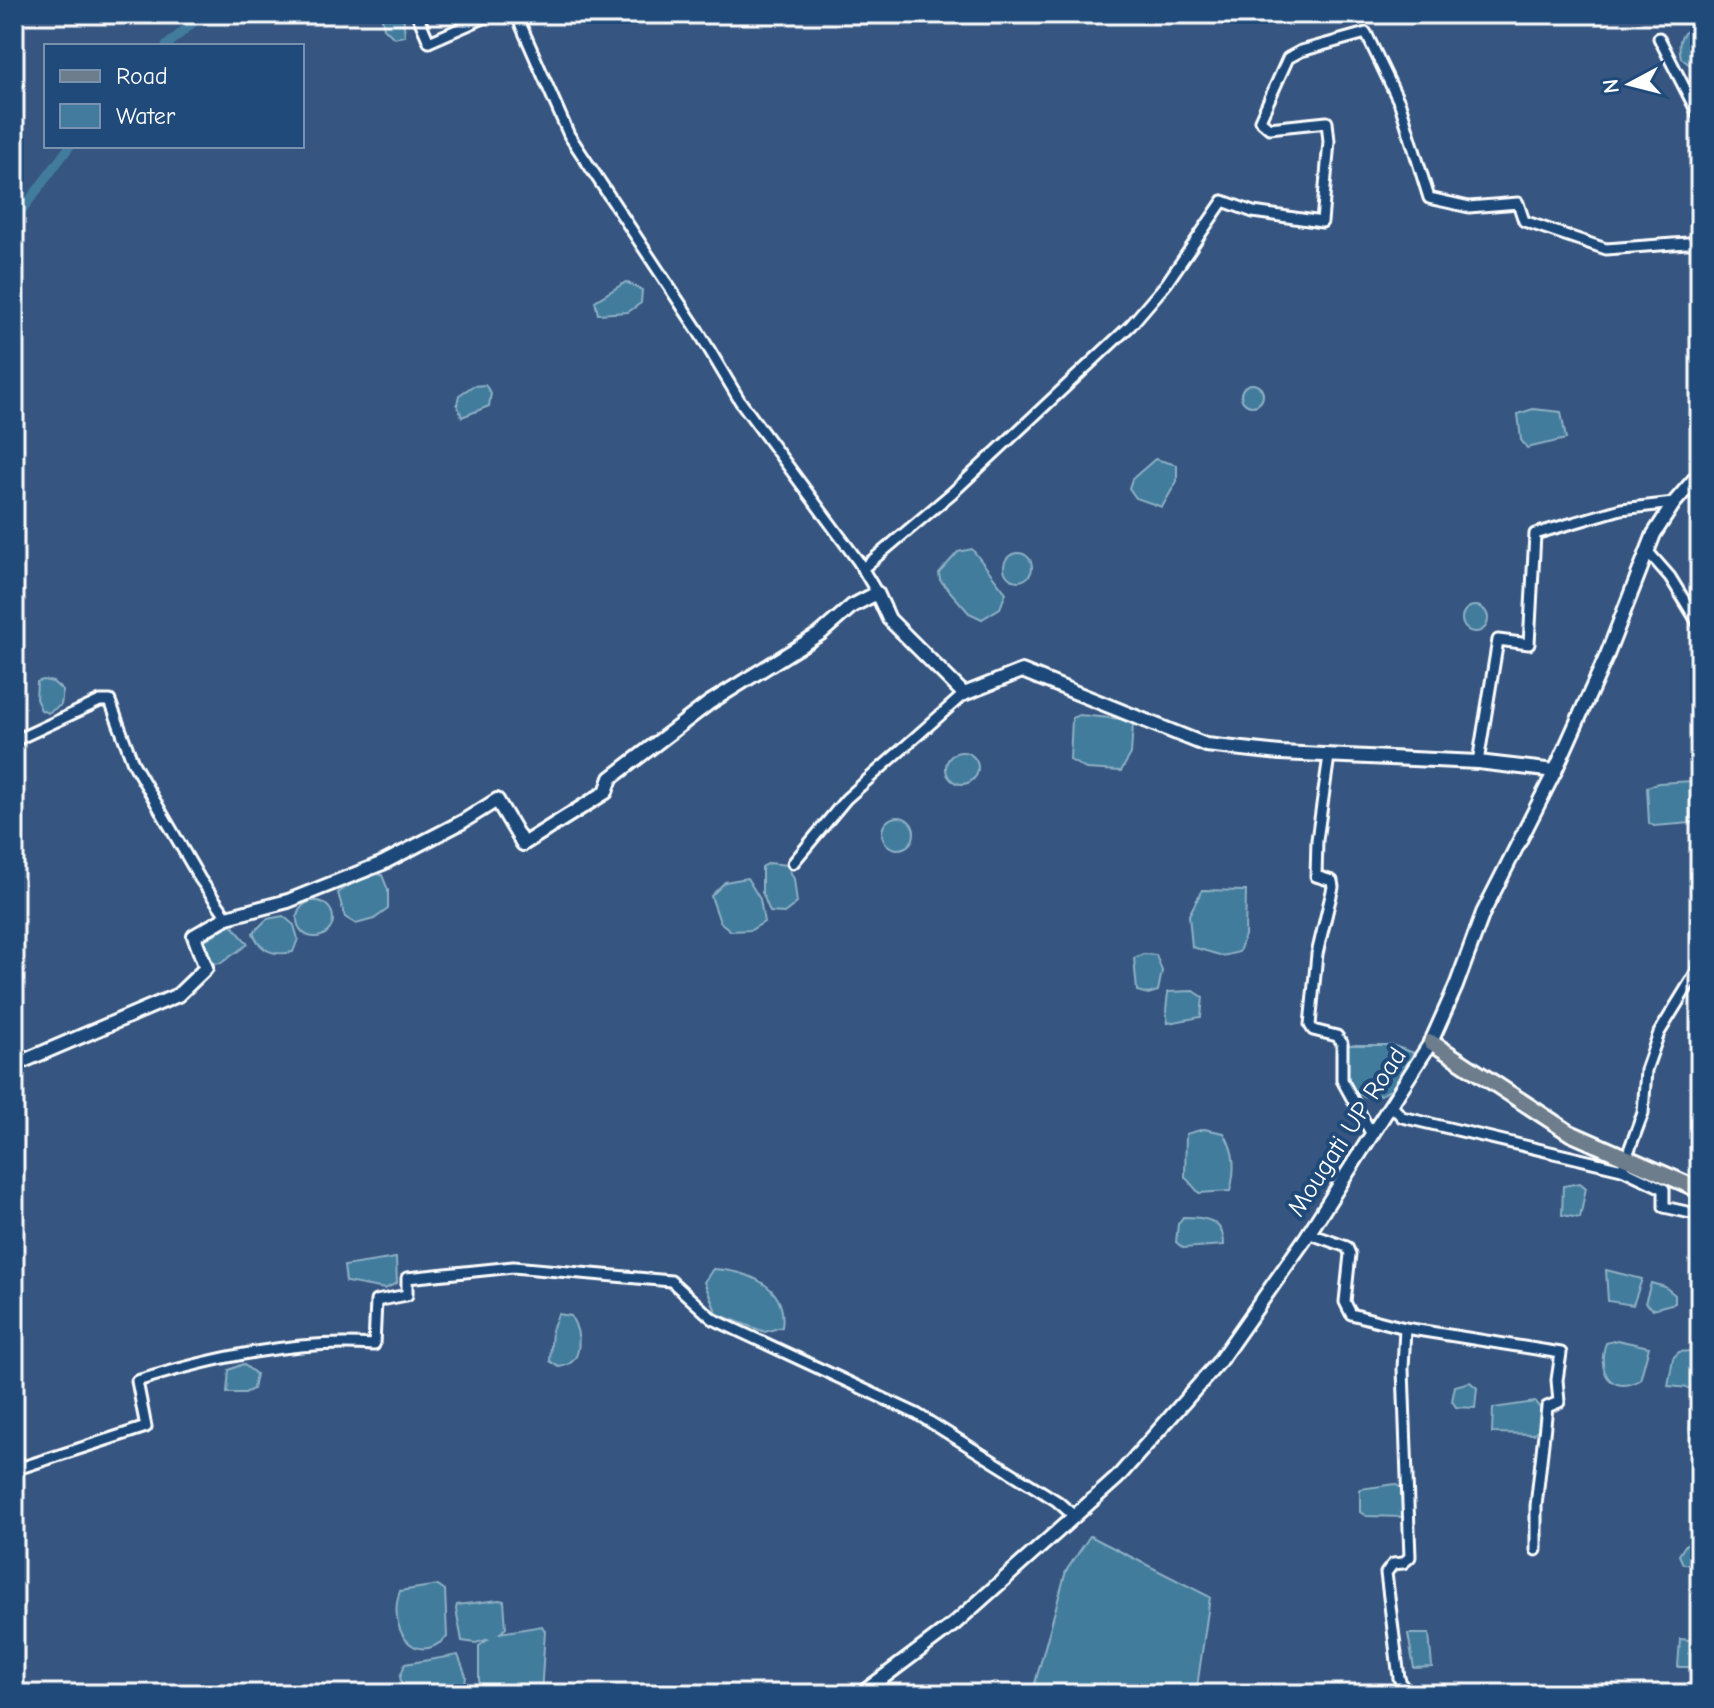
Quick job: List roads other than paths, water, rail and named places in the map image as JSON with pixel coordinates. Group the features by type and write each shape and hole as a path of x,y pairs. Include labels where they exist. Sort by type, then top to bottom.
{"main road":[{"path":"1431,1042 1570,1133 1624,1163 1700,1190"}],"street":[{"path":"417,14 429,42 493,14"},
{"path":"516,14 569,135 697,329 740,401 862,569 889,619 964,694"},
{"path":"862,569 952,493 1131,325 1166,284 1223,201 1268,215 1322,222 1329,141 1327,122 1269,128 1260,120 1285,62 1301,51 1366,33 1403,112 1429,198 1469,207 1518,203 1524,221 1606,249 1700,242"},
{"path":"1659,38 1700,118"},
{"name":"Mougati UP Road","path":"861,1694 954,1624 1117,1478 1218,1363 1308,1233 1431,1042 1483,913 1555,771 1649,553 1654,534 1674,503 1700,473"},
{"path":"1478,762 1498,640 1529,644 1535,534 1621,509 1674,503"},
{"path":"1649,553 1670,577 1700,626"},
{"path":"14,1065 178,995 206,968 194,936 227,917 288,901 383,863 497,800 523,844 606,792 611,778 709,703 821,633 852,606 877,593"},
{"path":"793,863 846,799 964,694 1022,671 1206,745 1329,756 1478,762 1555,771"},
{"path":"14,741 100,701 110,701 133,763 200,879 227,917"},
{"path":"1329,756 1317,840 1316,876 1332,881 1333,887 1317,954 1310,1025 1313,1030 1337,1036 1342,1043 1342,1080 1371,1133"},
{"path":"1624,1163 1643,1113 1646,1070 1659,1033 1700,966"},
{"path":"1391,1105 1402,1117 1624,1163 1664,1189 1664,1207 1700,1215"},
{"path":"1308,1233 1347,1247 1350,1254 1346,1310 1405,1328 1561,1353 1557,1380 1559,1402 1547,1407 1540,1459 1536,1550"},
{"path":"14,1457 23,1467 146,1427 137,1381 162,1373 298,1346 374,1345 376,1301 407,1295 407,1278 513,1267 553,1269 671,1281 713,1319 917,1414 1057,1501 1073,1515"},
{"path":"1405,1328 1403,1369 1410,1557 1403,1563 1393,1564 1386,1573 1397,1663 1405,1694"}],"water":[{"path":"381,14 403,14 405,36 394,38 384,28"},
{"path":"1700,27 1700,65 1691,66 1681,58 1680,41 1688,30"},
{"path":"626,282 642,290 641,303 628,312 598,314 595,301"},
{"path":"1248,384 1256,384 1263,395 1256,406 1248,406 1241,399 1241,391"},
{"path":"485,385 491,393 489,406 462,417 457,405 459,395 473,386"},
{"path":"1533,409 1561,412 1566,439 1527,448 1521,440 1518,414"},
{"path":"1155,459 1177,465 1177,481 1162,507 1136,498 1129,488 1132,479"},
{"path":"972,549 1006,593 1000,608 982,619 969,613 940,580 939,573 958,552"},
{"path":"1018,553 1028,557 1032,567 1028,577 1018,581 1008,577 1004,567 1008,557"},
{"path":"1475,606 1484,610 1488,619 1484,628 1475,632 1466,628 1462,619 1466,610"},
{"path":"37,682 53,682 63,691 61,705 48,713 41,710 36,699"},
{"path":"1079,715 1121,719 1133,724 1131,754 1121,771 1086,769 1070,760 1072,718"},
{"path":"962,752 973,757 978,768 973,779 962,784 951,779 946,768 951,757"},
{"path":"1693,781 1691,823 1654,826 1649,823 1647,787 1658,783"},
{"path":"898,817 909,822 914,833 909,844 898,849 887,844 882,833 887,822"},
{"path":"769,863 787,865 794,879 797,903 784,913 770,912 762,892 762,867"},
{"path":"382,875 388,890 388,909 374,919 356,924 345,917 338,893 362,877"},
{"path":"747,878 760,899 764,922 751,930 731,931 720,922 711,896 725,882"},
{"path":"1202,890 1246,891 1245,935 1239,952 1223,956 1192,947 1189,915"},
{"path":"315,901 328,906 333,919 328,932 315,937 302,932 297,919 302,906"},
{"path":"283,916 294,925 298,939 293,952 269,951 260,945 253,933 267,919"},
{"path":"231,924 248,944 221,963 214,964 202,942"},
{"path":"1143,954 1156,955 1162,971 1158,991 1148,994 1137,991 1134,958"},
{"path":"1194,991 1203,997 1201,1017 1168,1023 1168,992"},
{"path":"1347,1045 1391,1045 1417,1054 1395,1087 1378,1096 1367,1097 1358,1094 1345,1079 1343,1057"},
{"path":"1204,1129 1224,1133 1228,1140 1233,1161 1230,1191 1199,1193 1185,1177 1186,1134"},
{"path":"1580,1183 1586,1188 1580,1218 1562,1215 1563,1186"},
{"path":"1183,1217 1212,1221 1221,1230 1224,1245 1183,1248 1176,1242 1178,1224"},
{"path":"396,1258 397,1283 385,1289 346,1282 344,1266"},
{"path":"713,1269 751,1277 772,1291 779,1300 782,1327 765,1332 717,1314 704,1282"},
{"path":"1606,1270 1642,1279 1633,1305 1608,1301"},
{"path":"1651,1283 1665,1287 1675,1295 1675,1303 1653,1309 1645,1303"},
{"path":"558,1314 571,1316 578,1339 577,1354 573,1360 559,1367 550,1361 552,1330"},
{"path":"1617,1340 1649,1347 1640,1380 1621,1385 1608,1378 1604,1371 1603,1353 1606,1343"},
{"path":"1700,1350 1700,1389 1668,1386 1673,1358 1679,1352"},
{"path":"243,1364 256,1374 253,1389 245,1393 227,1393 229,1370"},
{"path":"1470,1382 1477,1388 1475,1408 1456,1407 1452,1401 1455,1386"},
{"path":"1700,1398 1700,1449 1693,1448 1689,1430 1691,1402"},
{"path":"1535,1402 1541,1409 1540,1427 1534,1434 1492,1433 1493,1408"},
{"path":"1395,1484 1401,1488 1403,1517 1366,1516 1360,1512 1360,1489"},
{"path":"1090,1536 1210,1597 1196,1694 1032,1694 1066,1571"},
{"path":"1700,1542 1700,1565 1683,1564 1679,1555 1686,1544"},
{"path":"438,1585 445,1590 447,1637 423,1649 413,1646 400,1629 397,1617 400,1591"},
{"path":"504,1601 506,1628 500,1633 542,1626 545,1631 541,1694 483,1694 479,1683 479,1646 489,1639 476,1643 462,1641 456,1609 457,1605"},
{"path":"1408,1634 1429,1634 1432,1667 1414,1668"},
{"path":"1680,1639 1700,1641 1700,1667 1678,1667"},
{"path":"458,1655 466,1676 464,1693 418,1691 402,1685 400,1677 405,1664"}],"waterway":[{"path":"168,44 203,14"},
{"path":"14,221 69,148"}]}
